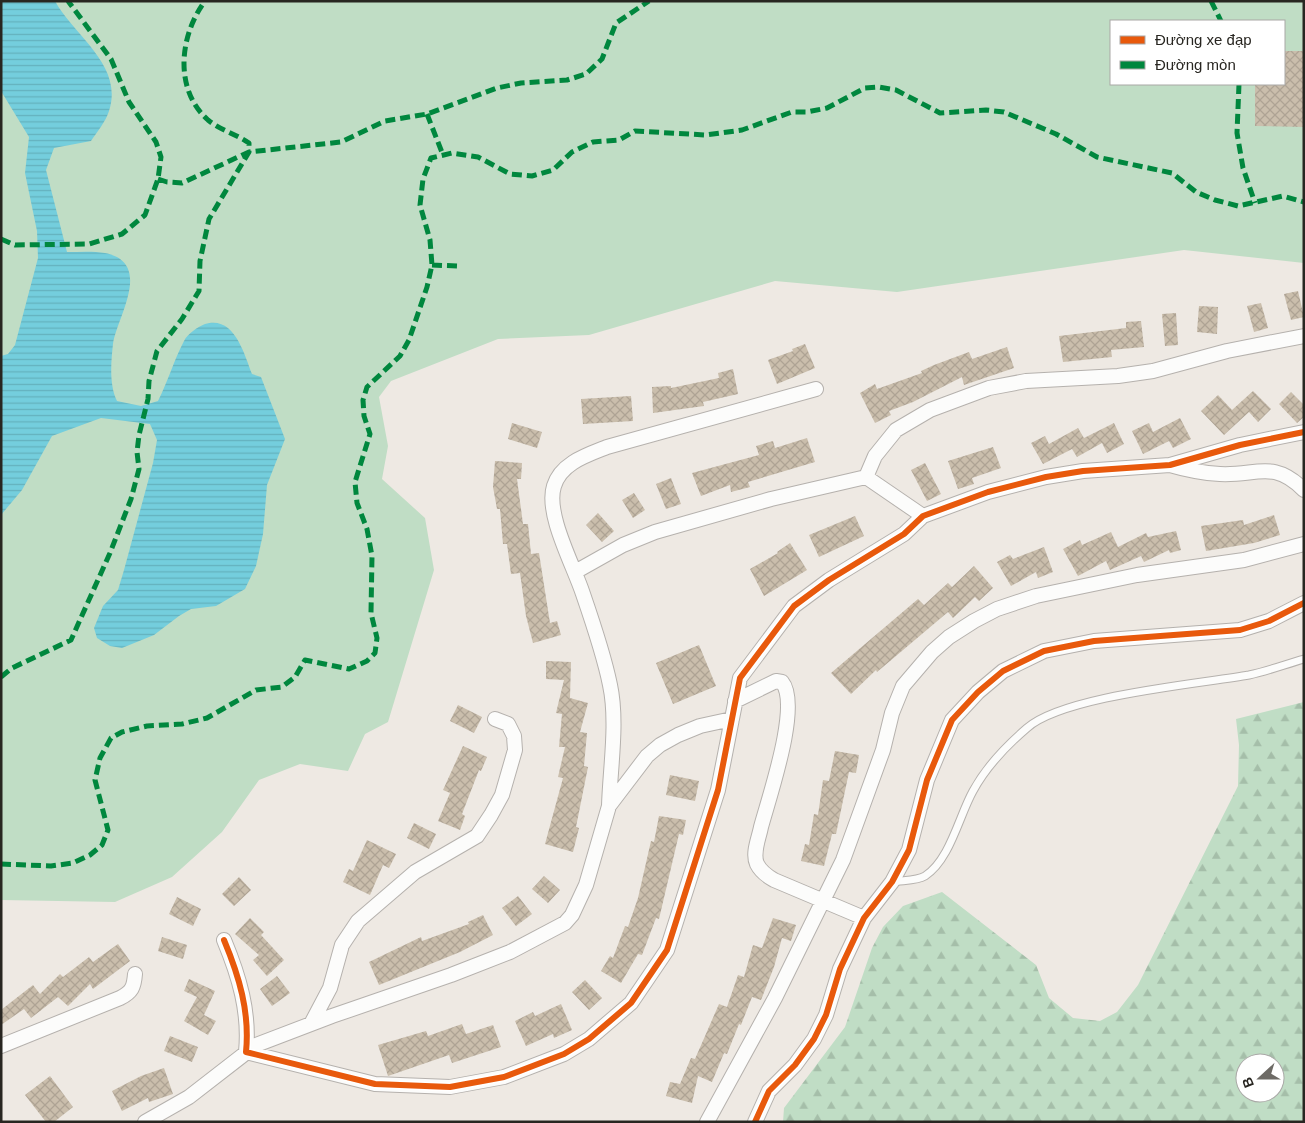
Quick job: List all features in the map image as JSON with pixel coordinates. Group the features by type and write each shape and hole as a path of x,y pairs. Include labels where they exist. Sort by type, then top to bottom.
{"street":[{"path":"866,477 875,456 891,436 904,425 930,410 989,388 1026,381 1118,376 1153,371 1227,351 1304,336"},
{"path":"145,1122 189,1097 246,1052 268,1039 451,975 510,952 565,923 572,915 586,885 609,806 613,742 610,686 575,572 558,525 552,500 556,480 567,467 585,456 607,447 816,389"},
{"path":"246,1052 375,1084 450,1087 504,1077 564,1054 589,1039 631,1003 667,950 718,790 740,678 794,606 829,580 898,538 923,516 988,492 1046,477 1083,471 1170,465 1240,445 1304,432"},
{"path":"1170,465 1220,474 1266,471 1281,473 1304,490"},
{"path":"575,572 623,545 655,532 771,500 866,477 923,516"},
{"path":"707,1122 775,998 824,900 850,842 883,750 892,713 903,686 932,652 950,636 997,609 1036,596 1136,575 1244,560 1304,544"},
{"path":"755,1122 769,1091 795,1065 814,1039 826,1015 840,969 864,918 892,882 909,850 927,780 952,720 978,692 1003,671 1044,651 1094,641 1151,635 1203,634 1240,630 1269,620 1304,603"},
{"path":"735,702 770,683 782,682 786,687 790,707 789,719 758,841 757,863 764,874 774,880 864,918"},
{"path":"311,1024 330,988 342,945 358,921 415,872 477,836 491,816 502,795 515,750 514,736 508,724 495,719"},
{"path":"609,806 647,756 660,745 700,726 732,719"},
{"path":"224,940 239,978 248,1031 246,1052"},
{"path":"1,1046 125,995 134,986 135,974"}],"lane":[{"path":"892,882 924,877 936,868 950,842 973,790 994,760 1028,726 1057,711 1109,698 1252,674 1304,659"}],"green space":[{"path":"1,1 1304,1 1304,263 1184,250 897,292 775,281 589,335 498,339 391,381 379,397 388,446 382,479 425,518 434,570 388,722 365,734 348,771 300,764 259,780 222,832 172,877 115,902 1,900"},
{"path":"1304,702 1304,1122 783,1122 784,1108 845,1027 872,948 883,927 903,906 942,892 1036,965 1049,998 1073,1018 1100,1021 1117,1012 1138,985 1238,786 1239,745 1236,719"}],"water":[{"path":"1,1 55,1 63,14 95,52 104,65 110,79 112,95 109,111 104,123 91,141 54,148 46,170 67,252 105,253 120,259 127,268 130,279 129,292 113,344 111,373 114,395 117,401 141,406 158,401 186,338 199,327 215,323 231,330 241,347 252,374 261,377 285,439 267,485 263,534 256,566 245,589 216,606 191,609 154,635 122,648 110,646 97,638 94,628 103,606 118,590 124,570 153,463 157,440 150,424 101,418 52,436 22,490 1,515 1,356 8,354 15,345 38,258 37,231 25,173 29,137 1,91"}],"building":[{"path":"1285,51 1304,51 1304,127 1255,126 1255,85 1285,85"},
{"path":"1298,291 1304,317 1291,320 1284,294"},
{"path":"1261,303 1268,328 1254,332 1247,306"},
{"path":"1199,306 1218,307 1217,334 1197,332"},
{"path":"1176,313 1178,345 1165,346 1162,314"},
{"path":"1141,321 1144,347 1111,350 1112,357 1063,362 1059,336 1126,328 1126,322"},
{"path":"805,344 815,368 777,384 768,360 793,351 792,349"},
{"path":"1007,347 1014,368 964,385 962,377 913,402 889,411 891,415 875,423 860,393 875,384 877,389 922,373 921,371 934,365 969,352 972,359"},
{"path":"733,369 738,394 703,402 704,406 653,413 652,387 671,386 671,388 719,378 718,373"},
{"path":"1253,391 1271,409 1258,422 1249,412 1224,435 1201,411 1218,395 1232,410"},
{"path":"1291,392 1304,405 1304,417 1297,423 1279,404"},
{"path":"631,396 633,421 583,424 581,399"},
{"path":"1180,418 1191,439 1173,448 1169,441 1143,454 1132,431 1149,423 1153,432"},
{"path":"512,423 542,432 537,448 508,439"},
{"path":"1114,423 1124,444 1107,453 1102,443 1077,457 1072,449 1043,464 1031,443 1045,436 1049,444 1078,428 1084,438"},
{"path":"807,438 815,462 748,482 750,487 731,492 730,485 701,496 692,473 759,455 756,446 773,441 775,448"},
{"path":"993,447 1001,468 972,478 974,484 958,489 948,461"},
{"path":"495,461 522,463 521,479 517,479 523,524 528,524 531,554 539,553 550,623 557,621 561,635 533,643 526,616 520,573 511,574 507,544 503,544 500,509 497,509 493,487"},
{"path":"925,463 941,494 927,501 911,470"},
{"path":"671,478 681,504 666,509 656,484"},
{"path":"634,493 645,510 633,518 622,500"},
{"path":"598,513 614,531 602,542 586,525"},
{"path":"1274,515 1280,535 1254,543 1206,551 1201,526 1243,520 1244,525"},
{"path":"855,516 864,536 819,557 809,535"},
{"path":"1176,531 1181,550 1170,553 1169,550 1144,562 1141,556 1110,570 1106,561 1078,576 1063,549 1080,540 1082,545 1111,532 1118,547 1146,533 1148,537"},
{"path":"790,543 807,570 764,596 750,569 778,553"},
{"path":"1044,547 1053,572 1038,578 1036,572 1011,586 997,562 1010,555 1013,559"},
{"path":"974,566 993,588 979,601 975,597 953,618 948,612 877,672 876,670 851,694 831,673 918,599 924,605 948,583 952,587"},
{"path":"699,645 716,686 673,704 656,663"},
{"path":"546,661 571,662 570,698 588,703 580,732 587,733 584,766 588,767 576,827 579,828 573,852 545,844 563,778 558,777 565,747 559,747 562,714 556,713 564,680 546,679"},
{"path":"458,705 482,717 474,733 450,721"},
{"path":"463,746 487,757 481,771 479,770 462,814 465,816 460,830 438,821 450,793 443,790"},
{"path":"835,751 859,755 856,773 849,772 836,834 832,834 824,866 801,861 805,844 809,845 814,814 818,815 823,780 829,781"},
{"path":"670,775 699,781 695,801 666,795"},
{"path":"659,816 686,820 683,835 679,834 659,919 656,918 642,955 638,954 621,983 601,971 610,956 613,958 625,926 628,927 638,898 651,841 654,842"},
{"path":"414,823 436,834 429,849 407,838"},
{"path":"367,840 396,854 389,868 383,865 370,895 343,882 349,869 353,871"},
{"path":"544,876 560,890 548,903 532,889"},
{"path":"239,877 251,890 234,906 222,894"},
{"path":"518,896 532,914 516,926 502,908"},
{"path":"177,897 201,909 193,926 169,914"},
{"path":"483,915 493,935 460,952 379,985 369,962 421,937 422,941 469,924 468,922"},
{"path":"250,918 264,932 261,935 284,960 267,976 253,960 259,955 235,934"},
{"path":"773,918 796,925 791,941 782,938 774,967 761,1000 752,997 741,1025 739,1024 727,1054 724,1053 712,1082 698,1076 692,1103 666,1096 670,1082 680,1084 691,1058 695,1059 719,1004 727,1007 738,975 744,977 753,945 762,948"},
{"path":"162,937 187,945 183,959 158,951"},
{"path":"118,944 130,961 93,989 90,984 68,1006 58,997 31,1018 24,1009 1,1025 1,1010 33,985 40,994 60,974 63,977 89,957 93,962"},
{"path":"277,976 290,993 272,1006 260,989"},
{"path":"189,979 215,991 204,1015 216,1021 208,1035 184,1021 197,997 184,991"},
{"path":"585,980 602,998 589,1010 572,992"},
{"path":"561,1004 572,1030 554,1038 553,1034 526,1046 515,1021 533,1012 535,1016"},
{"path":"462,1024 466,1034 493,1025 501,1047 452,1063 449,1055 388,1076 378,1045 426,1031 428,1036"},
{"path":"170,1036 198,1047 192,1062 164,1051"},
{"path":"164,1068 173,1094 149,1102 148,1098 122,1111 112,1091 141,1076"},
{"path":"50,1076 73,1107 54,1122 46,1122 25,1095"}],"marked path":[{"path":"1,239 15,245 89,244 122,234 145,215 158,179 161,157 156,142 129,102 111,59 68,1"},
{"path":"1,677 12,668 71,640 110,553 131,499 139,469 137,452 139,435 148,399 149,381 157,351 182,319 199,291 200,261 209,219 249,152 249,143 218,127 208,120 197,108 185,78 184,62 190,30 196,15 205,1"},
{"path":"158,179 182,183 249,152 341,142 385,121 427,114 497,88 521,83 567,80 586,74 602,59 616,23 649,1"},
{"path":"1211,1 1220,20"},
{"path":"1239,85 1237,133 1243,168 1255,203"},
{"path":"1,864 51,866 73,863 90,855 102,845 108,830 95,780 100,758 111,738 122,732 147,726 182,724 207,718 256,690 282,687 295,677 305,660 349,669 367,661 375,653 377,638 371,613 372,556 367,529 357,503 355,482 370,434 364,416 363,400 367,387 400,356 409,340 427,287 432,265 430,240 420,205 423,179 431,158 452,153 478,157 510,174 532,176 553,170 572,152 593,142 619,140 635,131 706,135 742,130 792,112 807,112 827,108 865,88 879,87 896,90 940,113 986,110 1004,112 1056,134 1097,157 1172,173 1196,192 1215,200 1238,206 1283,196 1304,202"},
{"path":"427,114 443,155"},
{"path":"432,265 457,266"}],"cycle path":[{"path":"224,940 239,981 245,1008 246,1052 375,1084 450,1087 504,1077 564,1054 589,1039 631,1003 667,950 718,790 740,678 794,606 829,580 904,534 923,516 988,492 1046,477 1083,471 1170,465 1240,445 1304,432"},
{"path":"755,1122 769,1091 795,1065 814,1039 826,1015 840,969 864,918 892,882 909,850 927,780 952,720 978,692 1003,671 1044,651 1094,641 1240,630 1269,621 1304,603"}]}
